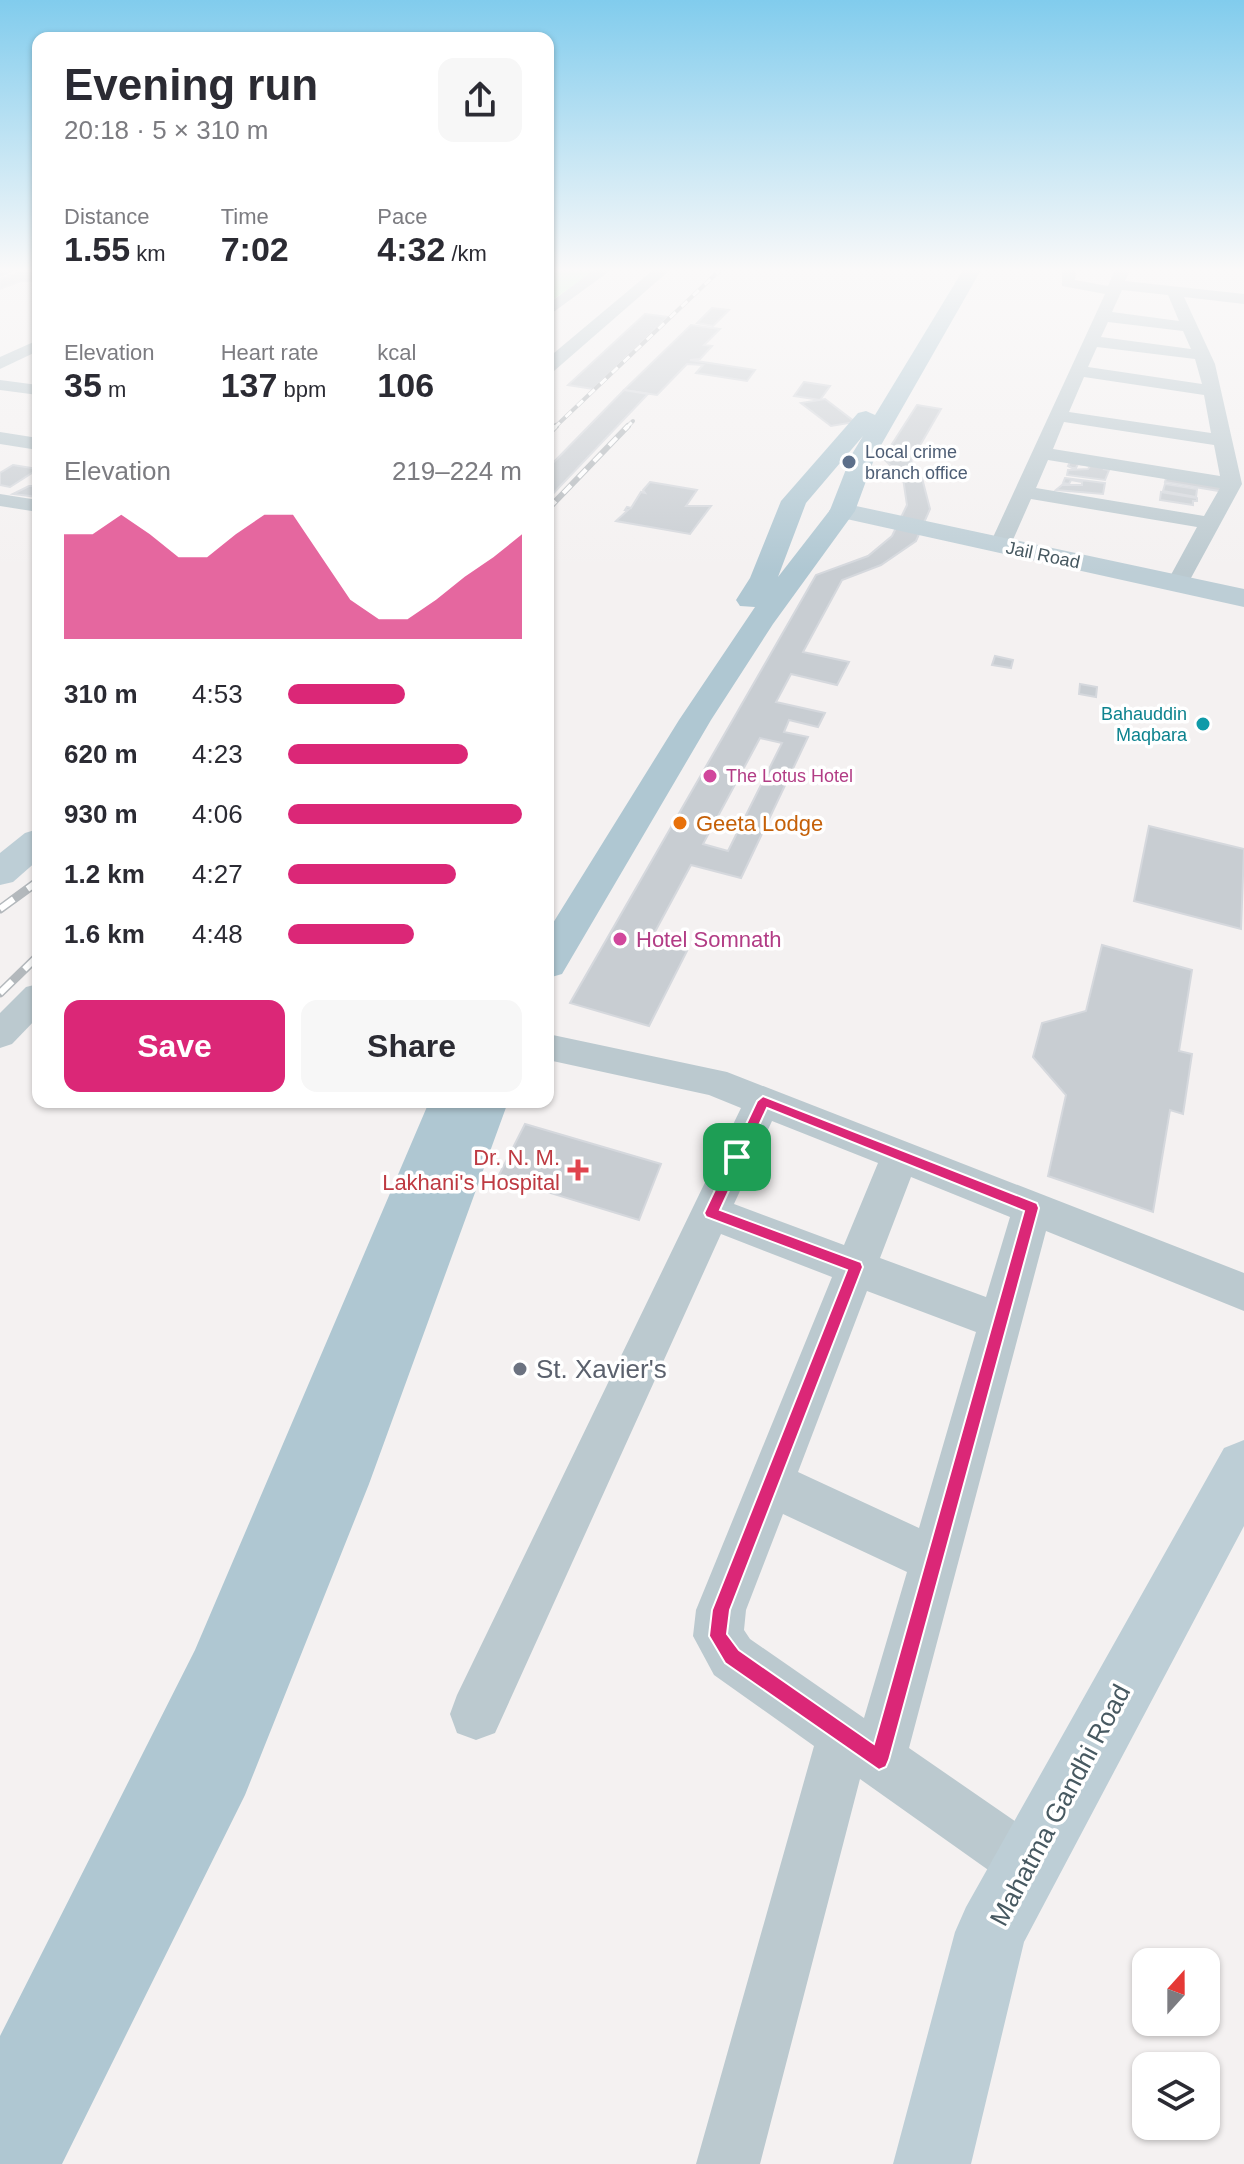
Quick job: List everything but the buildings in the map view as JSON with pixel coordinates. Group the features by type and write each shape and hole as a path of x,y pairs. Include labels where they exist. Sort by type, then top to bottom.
{"main road":[{"path":"554,915 764,578 794,501 900,371"},
{"path":"554,954 695,720 760,621 847,502 864,454 913,371"},
{"path":"808,485 847,502"},
{"path":"779,538 816,544"},
{"path":"0,2117 217,1672 449,1108"},
{"path":"20,2164 222,1772 341,1484 484,1108"}],"street":[{"path":"1000,546 1058,416 1076,394 1078,371 1210,391"},
{"path":"1161,384 1164,371"},
{"path":"1177,584 1232,484 1206,371"},
{"path":"0,383 25,372"},
{"path":"0,383 32,389"},
{"path":"1058,416 1222,440"},
{"path":"0,438 32,443"},
{"path":"1041,453 1232,484"},
{"path":"1024,492 1210,523"},
{"path":"0,500 32,505"},
{"name":"Jail Road","path":"847,502 1000,546 1244,598"},
{"path":"0,873 32,846"},
{"path":"0,1035 32,1002"},
{"path":"554,1048 714,1082 1244,1292"},
{"path":"476,1714 763,1101"},
{"path":"900,1155 721,1610 718,1636 732,1657 1028,1864"},
{"path":"728,2164 862,1748 934,1560 1032,1208"},
{"path":"711,1213 1000,1322"},
{"name":"Mahatma Gandhi Road","path":"932,2164 991,1932 1244,1468"},
{"path":"771,1484 934,1560"}],"railway":[{"path":"554,428 614,371"},
{"path":"628,426 633,421"},
{"path":"554,503 628,426"},
{"path":"0,909 32,886"},
{"path":"0,993 32,962"}],"place":[{"name":"Local crime branch office","path":"849,462"},
{"name":"Bahauddin Maqbara","path":"1203,724"},
{"name":"The Lotus Hotel","path":"710,776"},
{"name":"Geeta Lodge","path":"680,823"},
{"name":"Hotel Somnath","path":"620,939"},
{"name":"Dr. N. M. Lakhani's Hospital","path":"578,1170"},
{"name":"St. Xavier's","path":"520,1369"}],"route":[{"path":"763,1101 1032,1208 879,1760 732,1657 718,1636 721,1610 856,1267 711,1213 737,1157 763,1101"}]}
